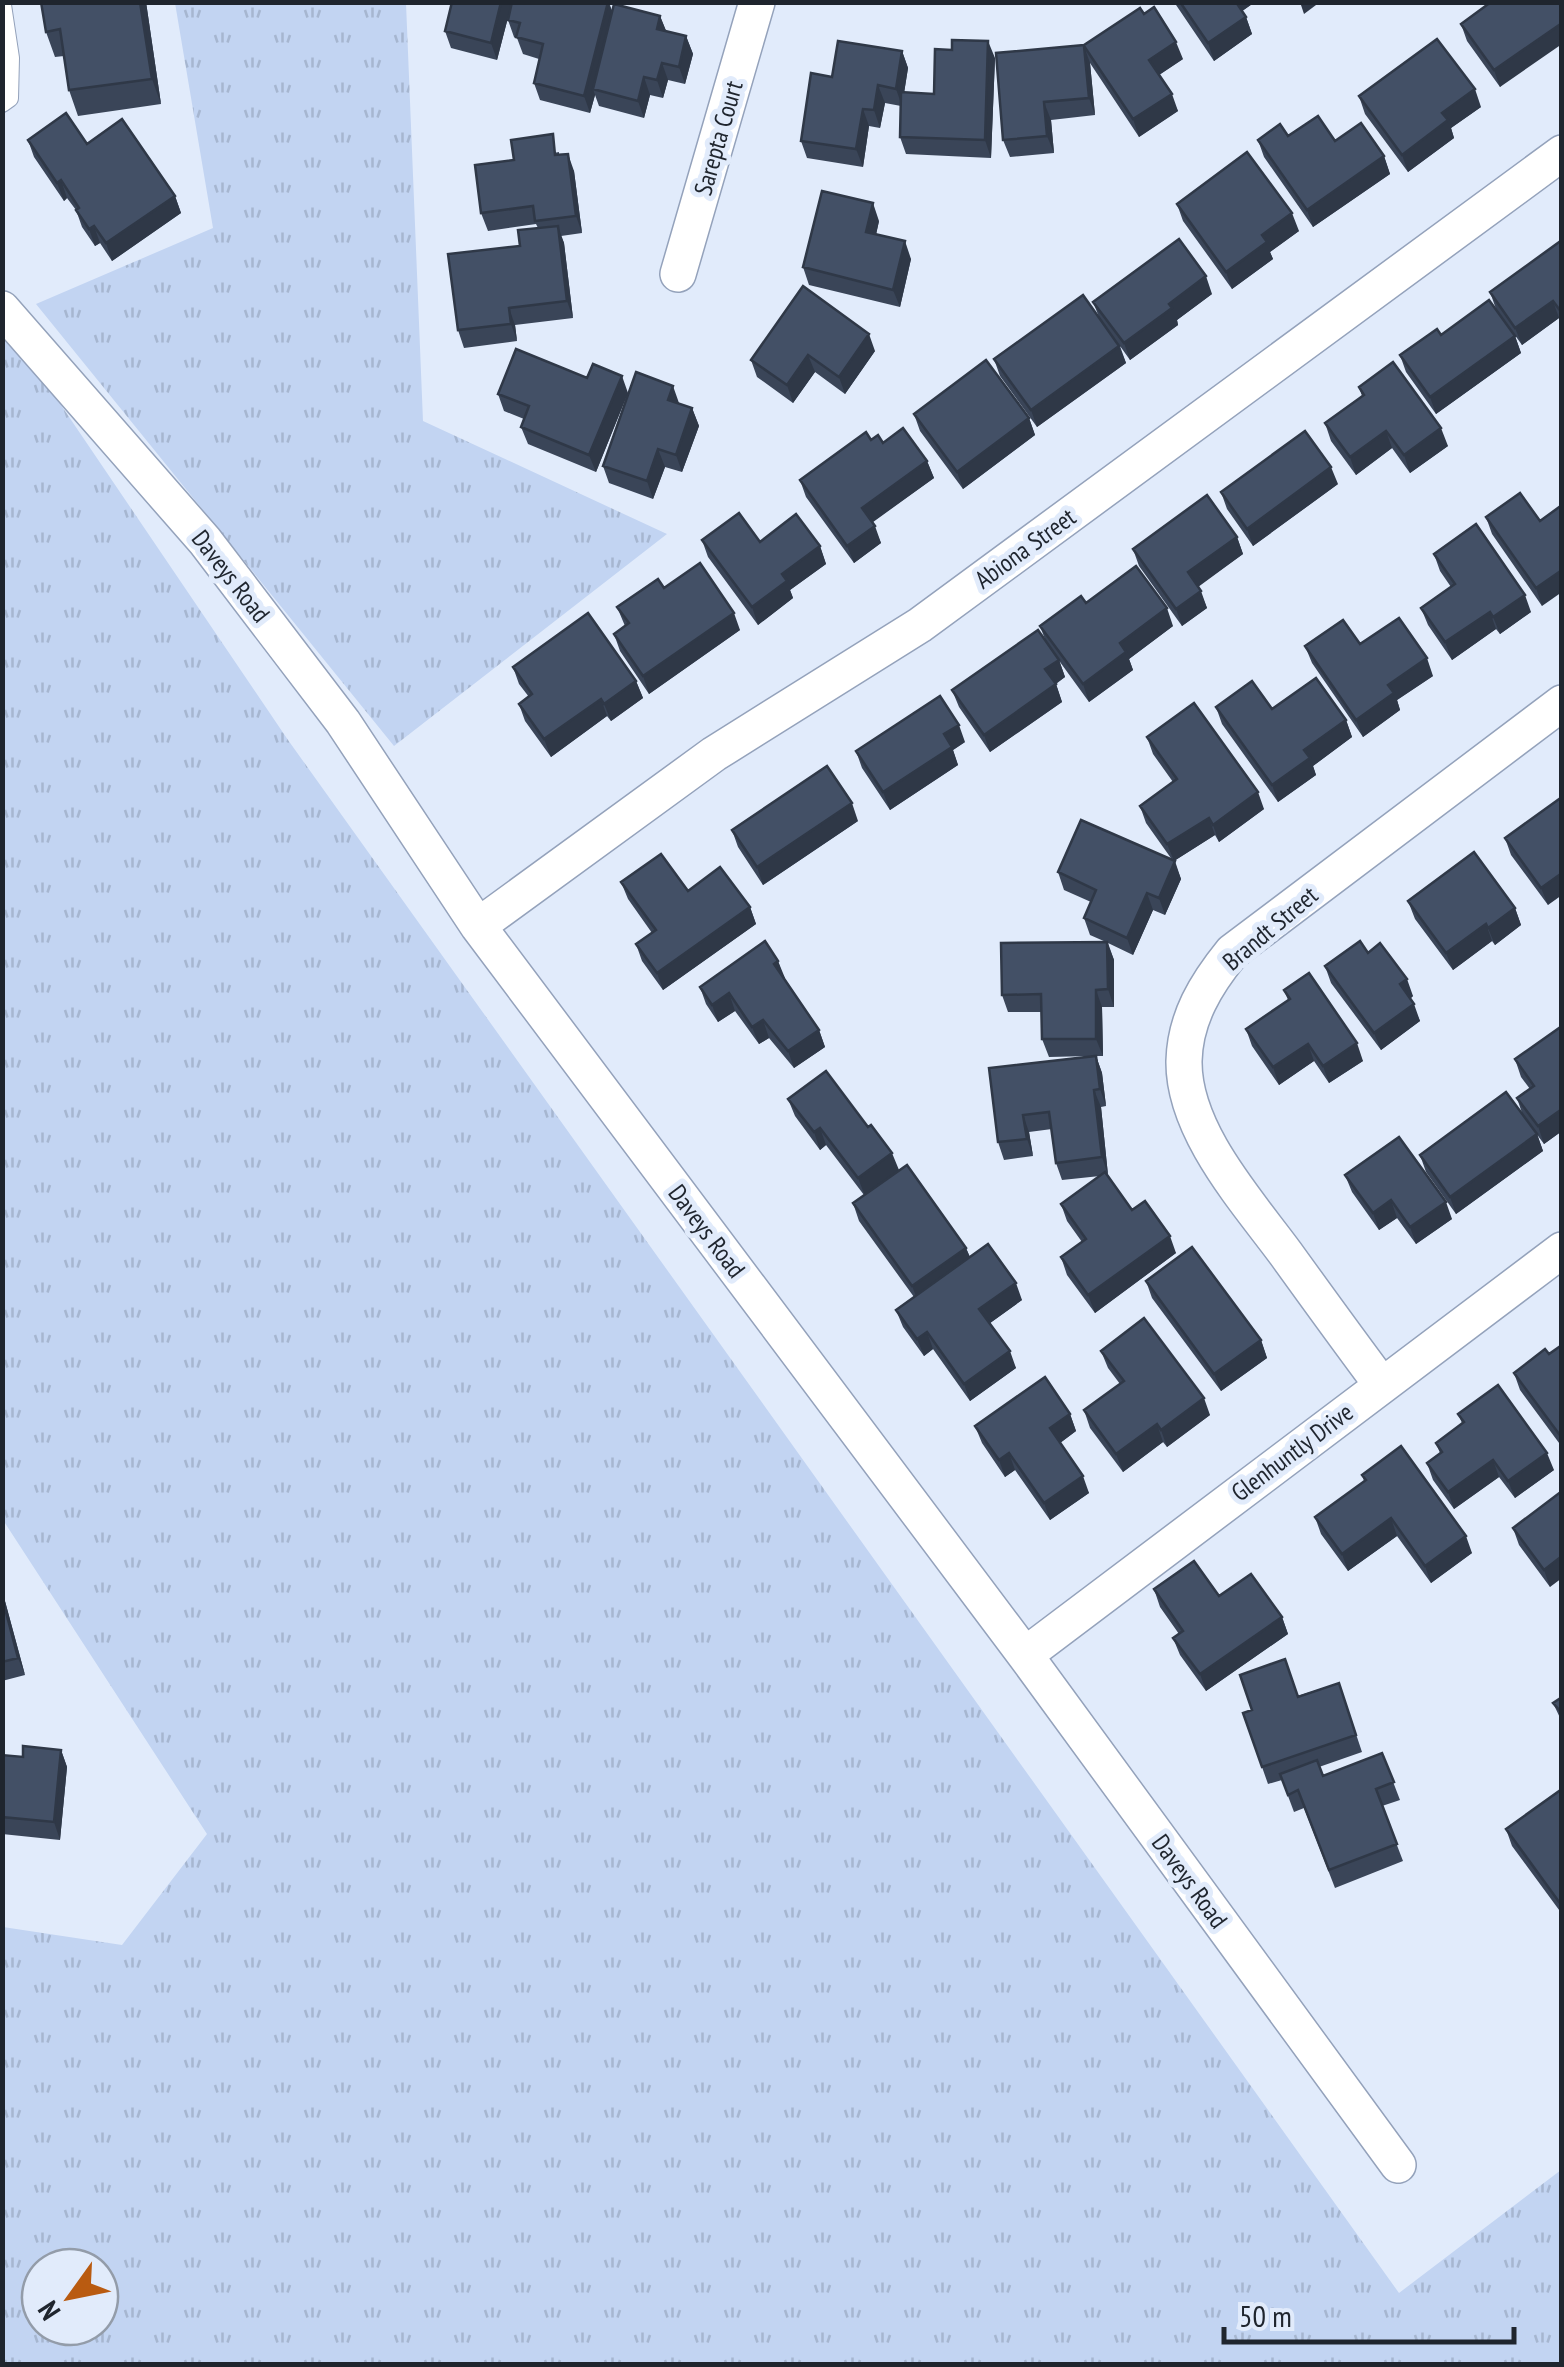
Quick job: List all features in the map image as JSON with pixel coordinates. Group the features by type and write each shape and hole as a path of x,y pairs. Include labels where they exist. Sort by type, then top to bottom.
{"street":[{"name":"Sarepta Court","path":"678,274 758,2"},
{"name":"Abiona Street","path":"478,926 714,754 920,625 1562,153"},
{"name":"Daveys Road","path":"2,310 205,541 343,722 478,926 1025,1656 1398,2165"},
{"name":"Brandt Street","path":"1381,1384 1221,1165 1192,1110 1184,1064 1189,1024 1210,979 1232,952 1562,703"},
{"name":"Glenhuntly Drive","path":"1025,1656 1562,1250"}],"lane":[{"path":"2,5 10,58 10,98 2,103"}],"green space":[{"path":"175,3 406,3 423,421 667,534 394,746 36,304 213,228"},
{"path":"2,318 288,740 1399,2293 1561,2170 1561,2364 3,2364 3,1927 122,1945 207,1834 3,1520"}],"building":[{"path":"41,2 140,2 152,79 69,90 60,29 46,32"},
{"path":"452,2 501,2 491,43 445,31"},
{"path":"512,2 608,2 584,96 534,83 543,44 516,37 520,23 508,20"},
{"path":"1180,2 1236,2 1246,17 1208,43"},
{"path":"1491,2 1558,2 1562,23 1494,70 1461,24"},
{"path":"614,4 660,16 657,29 686,36 679,67 662,63 657,80 644,77 638,101 593,89"},
{"path":"1154,7 1176,42 1149,60 1172,94 1133,119 1084,46 1089,98 1044,102 1047,136 1003,140 996,53 1084,45 1140,8 1144,14"},
{"path":"1437,39 1475,89 1442,113 1448,120 1402,155 1359,96"},
{"path":"952,40 988,41 985,140 900,137 901,92 934,94 935,49 952,50"},
{"path":"838,41 902,51 896,89 878,85 874,110 863,109 856,149 801,141 811,73 832,77"},
{"path":"66,113 87,144 122,119 175,196 106,243 94,226 89,229 61,180 57,183 28,140"},
{"path":"1318,116 1335,141 1361,123 1384,156 1307,210 1258,140 1280,124 1288,136"},
{"path":"553,134 555,155 568,154 576,216 535,221 533,206 481,213 475,165 514,160 511,140"},
{"path":"1247,152 1292,213 1262,235 1267,242 1226,272 1177,204"},
{"path":"822,191 873,203 866,232 905,241 893,290 803,267"},
{"path":"558,226 567,301 509,308 511,324 458,330 448,254 520,246 518,230"},
{"path":"1179,239 1206,276 1169,304 1172,308 1124,343 1093,302"},
{"path":"1562,240 1562,313 1553,301 1515,328 1490,292"},
{"path":"803,286 869,334 839,377 808,355 787,385 751,360"},
{"path":"1083,295 1119,346 1031,410 994,359"},
{"path":"1489,300 1515,336 1430,397 1400,355 1437,329 1441,335"},
{"path":"516,349 587,378 593,364 622,376 589,455 521,427 529,406 498,394"},
{"path":"986,360 1029,418 957,472 914,414"},
{"path":"1393,362 1441,428 1404,455 1386,431 1350,457 1325,423 1364,395 1359,387"},
{"path":"636,372 673,386 668,400 692,408 676,455 658,449 647,481 603,466"},
{"path":"903,428 927,461 862,508 875,526 847,546 800,480 866,432 871,440 878,435 883,443"},
{"path":"1305,431 1331,467 1247,529 1221,492"},
{"path":"1520,493 1540,521 1562,505 1562,570 1536,588 1486,517"},
{"path":"1207,495 1237,537 1188,572 1201,591 1176,609 1133,549"},
{"path":"739,513 760,542 796,514 820,546 782,574 787,581 752,607 702,540"},
{"path":"1476,524 1525,595 1493,617 1490,612 1445,642 1421,608 1455,584 1434,554"},
{"path":"700,563 734,613 643,676 614,634 629,623 617,607 658,579 664,588"},
{"path":"1136,566 1167,608 1120,643 1126,652 1083,684 1040,626 1081,596 1086,603"},
{"path":"588,613 636,681 604,704 601,699 544,739 519,704 532,694 513,667"},
{"path":"1399,618 1427,658 1388,685 1394,693 1356,720 1305,646 1343,620 1360,644"},
{"path":"1038,630 1059,660 1045,669 1056,684 984,735 952,690"},
{"path":"1316,678 1346,720 1304,750 1310,758 1272,785 1216,707 1252,681 1272,709"},
{"path":"940,696 959,725 944,734 952,747 883,792 856,751"},
{"path":"1194,703 1258,792 1213,825 1209,818 1167,844 1140,806 1177,779 1147,737"},
{"path":"827,766 852,803 757,867 732,830"},
{"path":"1562,797 1562,873 1541,888 1505,838"},
{"path":"1081,820 1175,861 1159,898 1147,893 1127,938 1084,918 1096,890 1058,872"},
{"path":"1474,852 1515,908 1446,953 1408,901"},
{"path":"661,854 688,891 720,867 750,907 657,973 636,944 656,930 621,882"},
{"path":"765,941 778,961 774,964 819,1030 788,1051 763,1020 752,1027 729,993 712,1005 700,987"},
{"path":"1360,941 1368,953 1380,943 1407,979 1400,984 1414,1004 1374,1033 1325,966"},
{"path":"1107,942 1108,989 1096,990 1096,1039 1042,1039 1041,994 1002,995 1001,943"},
{"path":"1309,973 1357,1043 1323,1066 1308,1044 1273,1067 1246,1029 1290,999 1284,990"},
{"path":"1562,1026 1562,1109 1538,1126 1517,1098 1534,1086 1515,1059"},
{"path":"1096,1056 1100,1089 1094,1090 1102,1157 1056,1163 1049,1112 1023,1115 1027,1139 998,1142 989,1068"},
{"path":"826,1071 892,1153 858,1178 820,1128 814,1132 788,1099"},
{"path":"1506,1092 1537,1134 1450,1197 1420,1155"},
{"path":"1399,1137 1446,1202 1410,1227 1391,1200 1373,1213 1345,1175"},
{"path":"907,1165 966,1248 912,1286 853,1203"},
{"path":"1105,1172 1132,1210 1145,1201 1170,1236 1088,1295 1061,1257 1086,1239 1061,1204"},
{"path":"988,1244 1016,1283 979,1309 1010,1351 964,1384 927,1332 917,1339 896,1310"},
{"path":"1192,1247 1261,1340 1214,1374 1146,1281"},
{"path":"1144,1318 1204,1398 1161,1430 1157,1424 1116,1454 1084,1410 1124,1381 1101,1351"},
{"path":"1562,1345 1562,1438 1514,1373 1545,1349 1549,1354"},
{"path":"1045,1377 1070,1414 1050,1428 1083,1476 1044,1503 1009,1453 999,1460 975,1426"},
{"path":"1498,1385 1547,1453 1508,1481 1493,1460 1448,1492 1427,1463 1442,1452 1436,1443 1464,1422 1458,1414"},
{"path":"1401,1446 1466,1536 1425,1566 1391,1518 1342,1554 1315,1517 1366,1480 1362,1475"},
{"path":"1562,1491 1562,1556 1544,1570 1513,1528"},
{"path":"1194,1561 1219,1596 1251,1574 1282,1617 1200,1674 1173,1638 1183,1631 1154,1589"},
{"path":"2,1597 18,1658 2,1662"},
{"path":"1285,1659 1298,1697 1339,1683 1356,1735 1262,1767 1243,1713 1252,1710 1240,1675"},
{"path":"1562,1697 1562,1713 1553,1703"},
{"path":"23,1746 61,1750 54,1822 2,1817 2,1755 23,1757"},
{"path":"1382,1753 1394,1782 1376,1789 1397,1844 1329,1870 1298,1790 1288,1795 1280,1774 1317,1760 1323,1776"},
{"path":"1562,1789 1562,1906 1506,1829"}]}
